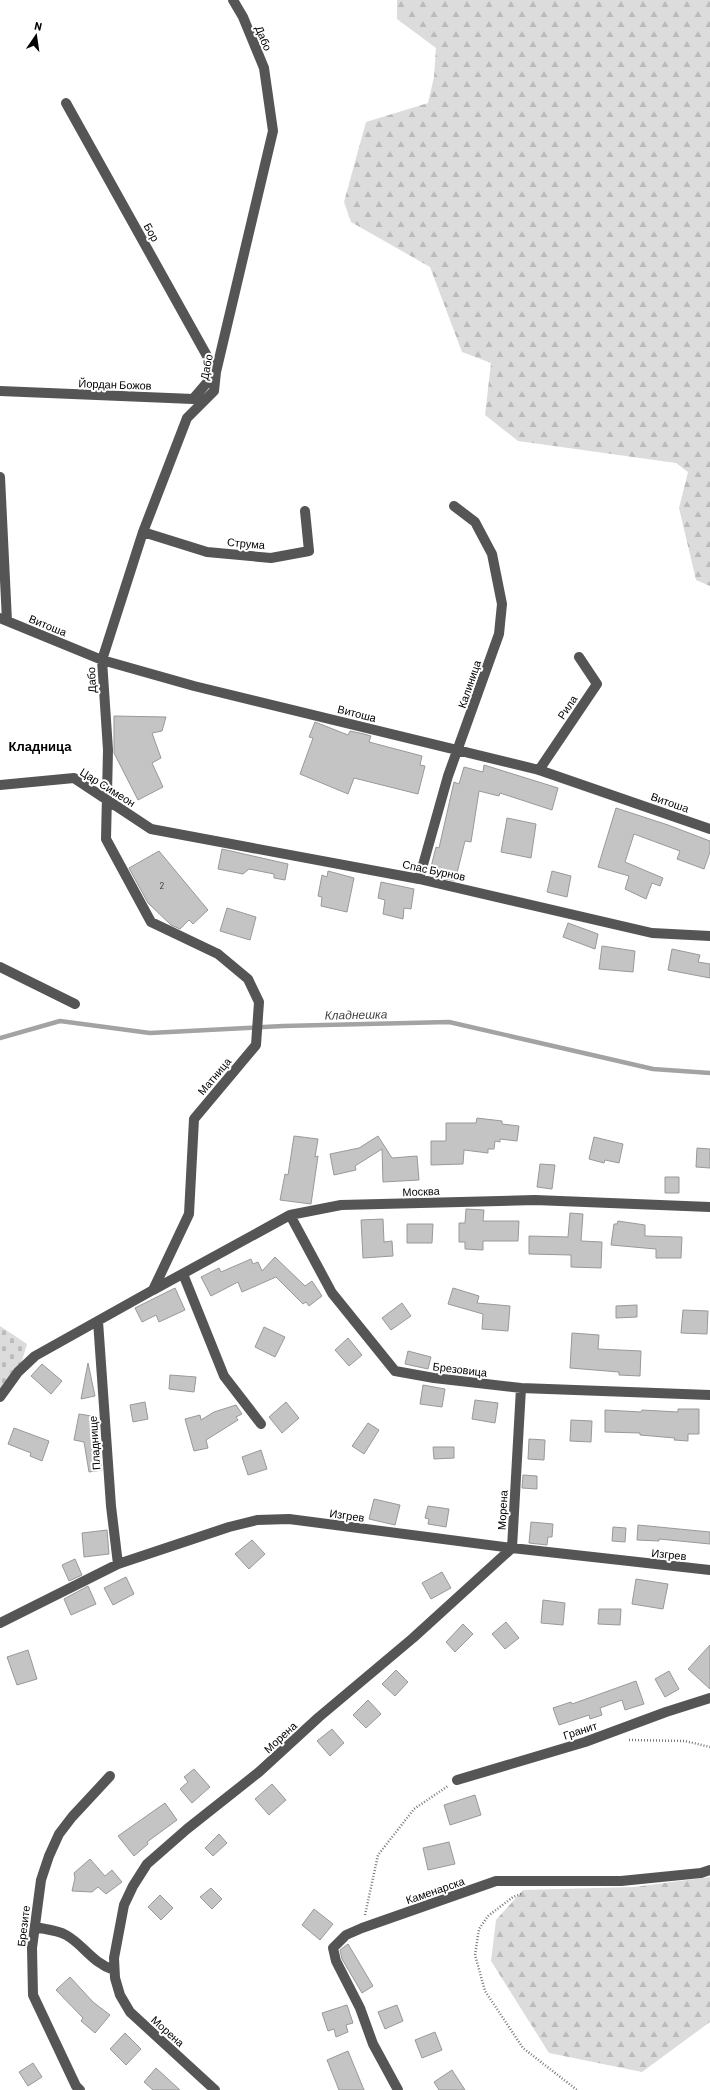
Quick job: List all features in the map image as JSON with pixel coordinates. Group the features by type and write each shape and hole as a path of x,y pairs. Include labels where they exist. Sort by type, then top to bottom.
{"street":[{"name":"Дабо","path":"108,750 102,660 143,532 187,418 214,391 216,372 274,131 264,68 243,17 233,0"},
{"name":"Бор","path":"66,103 216,372"},
{"name":"Йордан Божов","path":"0,391 194,399 216,372"},
{"path":"0,477 4,620"},
{"name":"Калиница","path":"419,879 437,809 499,634 502,604 492,554 474,522 454,506"},
{"name":"Струма","path":"143,532 207,552 271,558 309,551 305,511"},
{"name":"Витоша","path":"4,620 102,660 194,686 540,770 710,829"},
{"name":"Рила","path":"540,770 597,684 579,657"},
{"name":"Матница","path":"108,750 106,839 151,922 218,954 248,979 258,1002 256,1044 194,1119 190,1214 153,1290"},
{"name":"Цар Симеон","path":"0,785 74,778 151,829"},
{"name":"Спас Бурнов","path":"151,829 419,879 652,933 710,936"},
{"path":"0,968 75,1004"},
{"name":"Москва","path":"153,1290 290,1215 341,1205 535,1200 710,1207"},
{"name":"Брезовица","path":"290,1215 332,1293 395,1371 434,1378 521,1388 710,1396"},
{"path":"183,1274 224,1376 261,1424"},
{"path":"0,1397 18,1372 35,1356 153,1290"},
{"name":"Пладнище","path":"98,1321 111,1506 118,1564"},
{"name":"Морена","path":"215,2090 130,2012 120,1995 115,1978 114,1958 124,1905 147,1864 187,1829 259,1772 319,1717 413,1638 512,1548 521,1388"},
{"name":"Изгрев","path":"0,1623 118,1564 228,1527 257,1520 289,1519 512,1548 710,1570"},
{"name":"Гранит","path":"457,1780 585,1742 666,1712 710,1698"},
{"name":"Брезите","path":"80,2090 76,2086 33,1995 32,1948 41,1880 49,1856 59,1834 72,1817 110,1776"},
{"name":"Каменарска","path":"398,2090 373,2044 360,2008 336,1961 332,1948 346,1935 496,1881 621,1881 701,1873 710,1870"},
{"path":"35,1927 65,1935 91,1958 114,1970"}],"path":[{"path":"623,1740 685,1741 710,1748"},
{"path":"362,1928 378,1855 414,1809 457,1780"},
{"path":"526,1892 513,1897 488,1916 479,1929 475,1955 485,1991 523,2048 577,2090"}],"green space":[{"path":"397,0 710,0 710,586 696,580 679,508 688,472 676,463 518,441 485,415 491,363 462,352 430,267 351,222 344,202 366,122 428,103 434,77 436,48 397,19"},
{"path":"0,1326 27,1344 22,1361 0,1393"},
{"path":"710,1877 710,2022 642,2072 549,2053 491,1961 496,1920 523,1890 634,1887"}],"building":[{"path":"114,716 166,717 162,731 152,733 161,758 152,763 163,787 138,800 114,753"},
{"path":"315,722 348,735 350,731 371,736 369,742 422,756 420,765 425,766 418,794 354,778 348,794 300,774 313,738 309,737"},
{"path":"484,765 558,788 552,810 500,793 499,796 479,791 471,842 465,841 455,881 429,875 436,847 439,848 454,782 459,784 464,767 483,772"},
{"path":"616,808 710,841 710,852 704,869 677,859 680,851 634,834 625,862 663,878 660,886 652,883 646,899 625,889 629,876 598,867"},
{"path":"507,818 536,824 531,858 501,852"},
{"path":"222,849 288,864 285,880 274,878 274,874 249,869 243,874 218,869"},
{"path":"159,851 208,910 193,924 189,920 180,929 171,925 148,903 129,868"},
{"path":"328,871 354,878 347,912 321,906 322,897 318,896 322,875 327,877"},
{"path":"552,871 571,876 567,897 547,892"},
{"path":"381,882 414,889 411,909 404,908 403,919 383,914 385,900 378,898"},
{"path":"227,908 256,917 250,940 220,931"},
{"path":"568,923 598,934 595,949 563,937"},
{"path":"602,946 635,951 633,972 599,969"},
{"path":"672,949 700,955 698,962 710,964 710,978 668,970"},
{"path":"477,1118 502,1121 502,1124 519,1126 517,1141 500,1139 500,1142 495,1141 494,1149 488,1149 488,1153 464,1150 463,1164 431,1165 431,1141 446,1141 446,1123 476,1123"},
{"path":"294,1136 318,1139 315,1157 318,1156 311,1204 280,1200 285,1174 288,1175"},
{"path":"378,1136 392,1158 417,1156 419,1180 383,1182 382,1149 355,1166 356,1170 334,1175 330,1154 359,1148"},
{"path":"594,1137 623,1144 619,1163 605,1160 604,1163 589,1159"},
{"path":"697,1148 710,1149 710,1168 696,1167"},
{"path":"540,1164 555,1165 552,1189 537,1187"},
{"path":"665,1177 679,1177 679,1193 665,1193"},
{"path":"466,1209 484,1210 483,1221 519,1221 518,1241 483,1241 483,1250 465,1249 465,1242 459,1242 459,1223 465,1223"},
{"path":"570,1213 583,1214 581,1241 602,1242 601,1268 571,1267 571,1255 529,1254 529,1236 568,1237"},
{"path":"383,1219 384,1242 392,1241 393,1256 363,1258 361,1220"},
{"path":"618,1221 645,1225 645,1236 682,1237 681,1258 656,1258 656,1249 611,1245 614,1224 617,1224"},
{"path":"407,1224 433,1224 432,1243 407,1243"},
{"path":"275,1257 305,1286 312,1281 322,1296 309,1306 306,1302 303,1304 276,1277 242,1292 238,1282 211,1296 201,1277 219,1268 221,1272 251,1259 253,1264 258,1262 262,1271"},
{"path":"175,1288 185,1310 159,1322 156,1315 142,1322 135,1308"},
{"path":"453,1288 479,1296 477,1303 510,1306 508,1331 482,1329 483,1314 448,1304"},
{"path":"402,1303 411,1316 391,1330 382,1318"},
{"path":"637,1305 637,1317 616,1318 616,1306"},
{"path":"683,1310 708,1311 707,1334 681,1333"},
{"path":"264,1327 285,1337 275,1357 255,1347"},
{"path":"572,1333 599,1335 598,1349 641,1351 640,1376 619,1375 619,1372 570,1368"},
{"path":"348,1338 362,1355 349,1366 335,1350"},
{"path":"408,1351 431,1357 428,1369 405,1364"},
{"path":"88,1363 95,1396 81,1399"},
{"path":"42,1364 62,1381 51,1394 31,1376"},
{"path":"170,1375 196,1377 194,1392 169,1389"},
{"path":"423,1385 445,1389 442,1407 420,1404"},
{"path":"475,1400 498,1403 495,1423 472,1419"},
{"path":"145,1402 148,1419 133,1422 130,1405"},
{"path":"286,1402 299,1418 282,1433 269,1417"},
{"path":"236,1405 242,1414 236,1417 238,1420 206,1440 208,1448 194,1451 185,1419 200,1415 201,1420 214,1412"},
{"path":"678,1409 699,1409 699,1434 688,1434 688,1441 674,1440 675,1438 640,1435 640,1433 605,1432 605,1410 678,1412"},
{"path":"79,1414 98,1417 93,1449 98,1448 102,1470 89,1472 84,1442 74,1440"},
{"path":"571,1420 592,1421 591,1442 570,1441"},
{"path":"368,1423 379,1430 364,1454 352,1446"},
{"path":"14,1428 49,1441 42,1461 30,1456 31,1453 8,1444"},
{"path":"529,1439 545,1440 544,1460 528,1459"},
{"path":"433,1447 454,1447 454,1458 434,1459"},
{"path":"261,1450 267,1469 248,1475 242,1457"},
{"path":"523,1475 537,1476 537,1489 522,1488"},
{"path":"374,1499 400,1505 395,1525 369,1519"},
{"path":"428,1506 449,1509 446,1527 428,1524 429,1519 425,1518"},
{"path":"531,1522 553,1524 552,1537 548,1537 547,1545 529,1543"},
{"path":"638,1525 710,1532 710,1544 659,1539 659,1541 637,1540"},
{"path":"613,1527 626,1528 625,1542 612,1541"},
{"path":"107,1530 109,1554 84,1557 82,1533"},
{"path":"252,1540 265,1554 249,1569 235,1554"},
{"path":"75,1559 82,1575 69,1581 62,1565"},
{"path":"442,1572 451,1588 431,1599 422,1583"},
{"path":"126,1577 134,1594 113,1605 104,1588"},
{"path":"636,1579 668,1584 663,1609 632,1604"},
{"path":"88,1586 96,1604 71,1615 64,1599"},
{"path":"543,1600 565,1603 563,1625 541,1623"},
{"path":"599,1609 621,1609 620,1625 598,1624"},
{"path":"506,1622 519,1638 505,1649 492,1634"},
{"path":"463,1624 473,1634 455,1652 446,1642"},
{"path":"710,1645 710,1689 688,1669"},
{"path":"28,1650 37,1679 17,1685 7,1657"},
{"path":"396,1670 408,1682 395,1696 382,1684"},
{"path":"669,1671 679,1689 665,1697 655,1679"},
{"path":"636,1681 644,1704 625,1710 622,1700 600,1708 602,1715 590,1719 589,1715 559,1725 553,1708 571,1702 572,1704"},
{"path":"368,1700 381,1714 366,1728 353,1715"},
{"path":"332,1729 344,1743 330,1756 317,1741"},
{"path":"194,1769 210,1787 192,1803 180,1789 188,1782 184,1777"},
{"path":"272,1784 286,1800 269,1815 255,1799"},
{"path":"475,1795 481,1815 450,1825 444,1805"},
{"path":"165,1803 177,1820 147,1842 148,1844 134,1856 118,1836"},
{"path":"219,1834 227,1843 213,1856 205,1848"},
{"path":"449,1842 455,1864 428,1870 423,1848"},
{"path":"90,1859 105,1876 112,1870 122,1882 106,1894 98,1887 92,1892 72,1891 75,1878 74,1873"},
{"path":"211,1888 222,1899 212,1909 200,1897"},
{"path":"160,1895 173,1908 161,1920 148,1907"},
{"path":"314,1909 333,1924 320,1940 302,1925"},
{"path":"348,1944 373,1986 362,1993 342,1959 340,1950"},
{"path":"70,1977 93,2002 110,2015 95,2033 81,2021 83,2018 56,1990"},
{"path":"347,2005 353,2023 346,2025 348,2032 336,2037 334,2029 328,2031 322,2013"},
{"path":"397,2005 403,2021 385,2029 378,2012"},
{"path":"435,2032 442,2050 422,2058 415,2040"},
{"path":"125,2033 141,2049 126,2065 110,2049"},
{"path":"348,2051 364,2090 339,2090 327,2060"},
{"path":"33,2063 42,2077 28,2086 19,2072"},
{"path":"156,2068 180,2090 153,2090 144,2082"},
{"path":"452,2070 465,2090 439,2090 434,2082"}],"waterway":[{"name":"Кладнешка","path":"0,1038 60,1021 150,1033 283,1026 449,1022 653,1069 710,1073"}],"district":[{"name":"Кладница","path":"40,746"}]}
